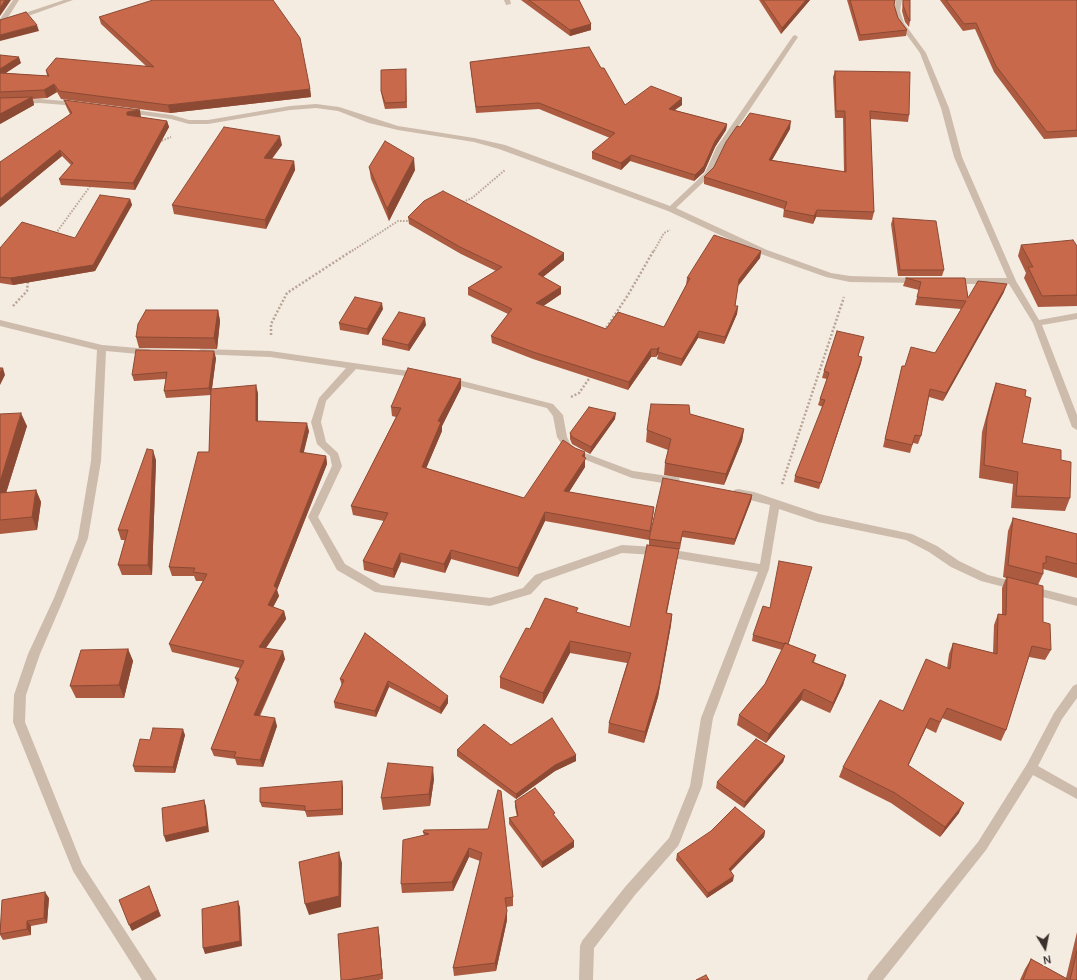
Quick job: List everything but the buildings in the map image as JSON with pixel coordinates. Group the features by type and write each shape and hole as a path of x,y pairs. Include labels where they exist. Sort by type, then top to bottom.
{"street":[{"path":"1,23 16,0"},
{"path":"1,23 70,0"},
{"path":"899,0 897,10 901,23 923,53 945,108 958,156 1012,281 1037,323 1077,427"},
{"path":"671,209 708,174 720,148 795,37"},
{"path":"0,103 40,101 87,106"},
{"path":"116,110 172,117 189,122 208,122 290,108 316,106 339,109 372,121 398,128 474,140 502,147 671,209 764,252 829,275 850,279 925,281"},
{"path":"940,281 1012,281"},
{"path":"1037,323 1077,316"},
{"path":"0,323 102,348 158,352"},
{"path":"102,348 96,461 83,538 59,598 34,654 20,695 19,722 77,867 150,980"},
{"path":"195,353 270,354 432,377 479,387 550,406 558,415 562,437 568,447 579,454 632,474 687,483"},
{"path":"354,365 322,400 316,422 322,444 335,455 337,466 313,517 341,567 379,589 490,602 527,591 539,578 622,549 655,551 764,569"},
{"path":"726,490 750,495 818,518 908,537 933,549 955,564 985,578 1077,602"},
{"path":"586,980 587,946 630,891 674,842 696,786 708,718 764,569 776,503"},
{"path":"874,980 982,846 1031,768 1058,716 1077,689"},
{"path":"1031,768 1077,794"}],"path":[{"path":"158,143 172,137"},
{"path":"460,204 472,198 522,155"},
{"path":"51,240 95,181"},
{"path":"604,332 628,295 664,233 694,220"},
{"path":"270,354 272,324 287,294 398,221 413,221"},
{"path":"11,308 27,291 29,277"},
{"path":"776,503 850,279"},
{"path":"550,406 579,393 592,375"}]}
